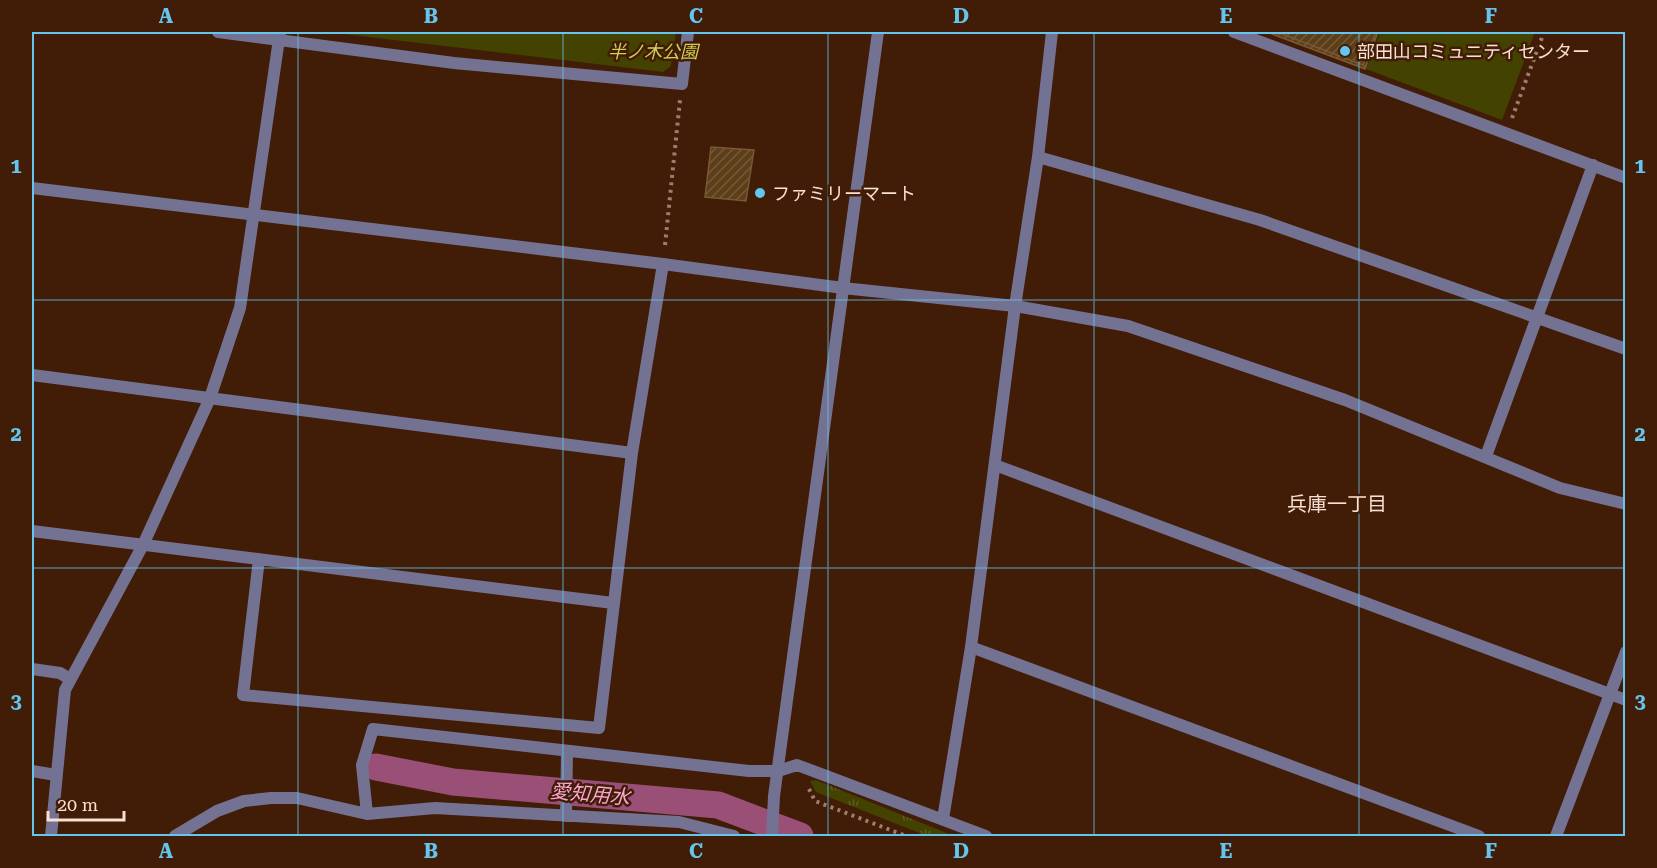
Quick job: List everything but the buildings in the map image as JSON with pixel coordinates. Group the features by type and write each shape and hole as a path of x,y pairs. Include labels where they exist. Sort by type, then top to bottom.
{"street":[{"path":"218,32 280,36 454,63 682,84 688,32"},
{"path":"772,837 774,796 878,32"},
{"path":"943,819 972,647 1015,306 1038,157 1052,32"},
{"path":"1234,32 1626,178"},
{"path":"51,837 64,690 143,545 210,398 240,308 280,36"},
{"path":"1038,157 1260,220 1626,349"},
{"path":"1486,456 1593,165"},
{"path":"32,188 843,288 1015,306 1128,326 1345,400 1560,488 1626,504"},
{"path":"259,559 243,695 599,728 632,453 663,264"},
{"path":"32,375 632,453"},
{"path":"995,465 1626,700"},
{"path":"32,531 613,603"},
{"path":"972,647 1479,837"},
{"path":"1556,837 1626,652"},
{"path":"32,669 60,672 70,679"},
{"path":"367,814 362,765 373,729 748,771 778,771 797,765 986,837"},
{"path":"566,816 567,751"},
{"path":"32,771 56,775"},
{"path":"176,837 217,811 244,801 271,798 297,798 367,814 435,808 679,822 734,837"}],"path":[{"path":"1507,133 1545,32"},
{"path":"663,264 682,84"},
{"path":"797,765 815,801 906,837"}],"green space":[{"name":"半ノ木公園","path":"327,32 676,32 671,66 663,72"},
{"path":"1380,32 1535,32 1502,120 1366,69"},
{"path":"816,780 954,836 927,836 816,792 810,781"}],"waterway":[{"name":"愛知用水","path":"376,767 453,782 718,805 800,836"}],"place":[{"name":"部田山コミュニティセンター","path":"1345,51"},
{"name":"ファミリーマート","path":"760,193"}],"district":[{"name":"兵庫一丁目","path":"1337,504"}]}
